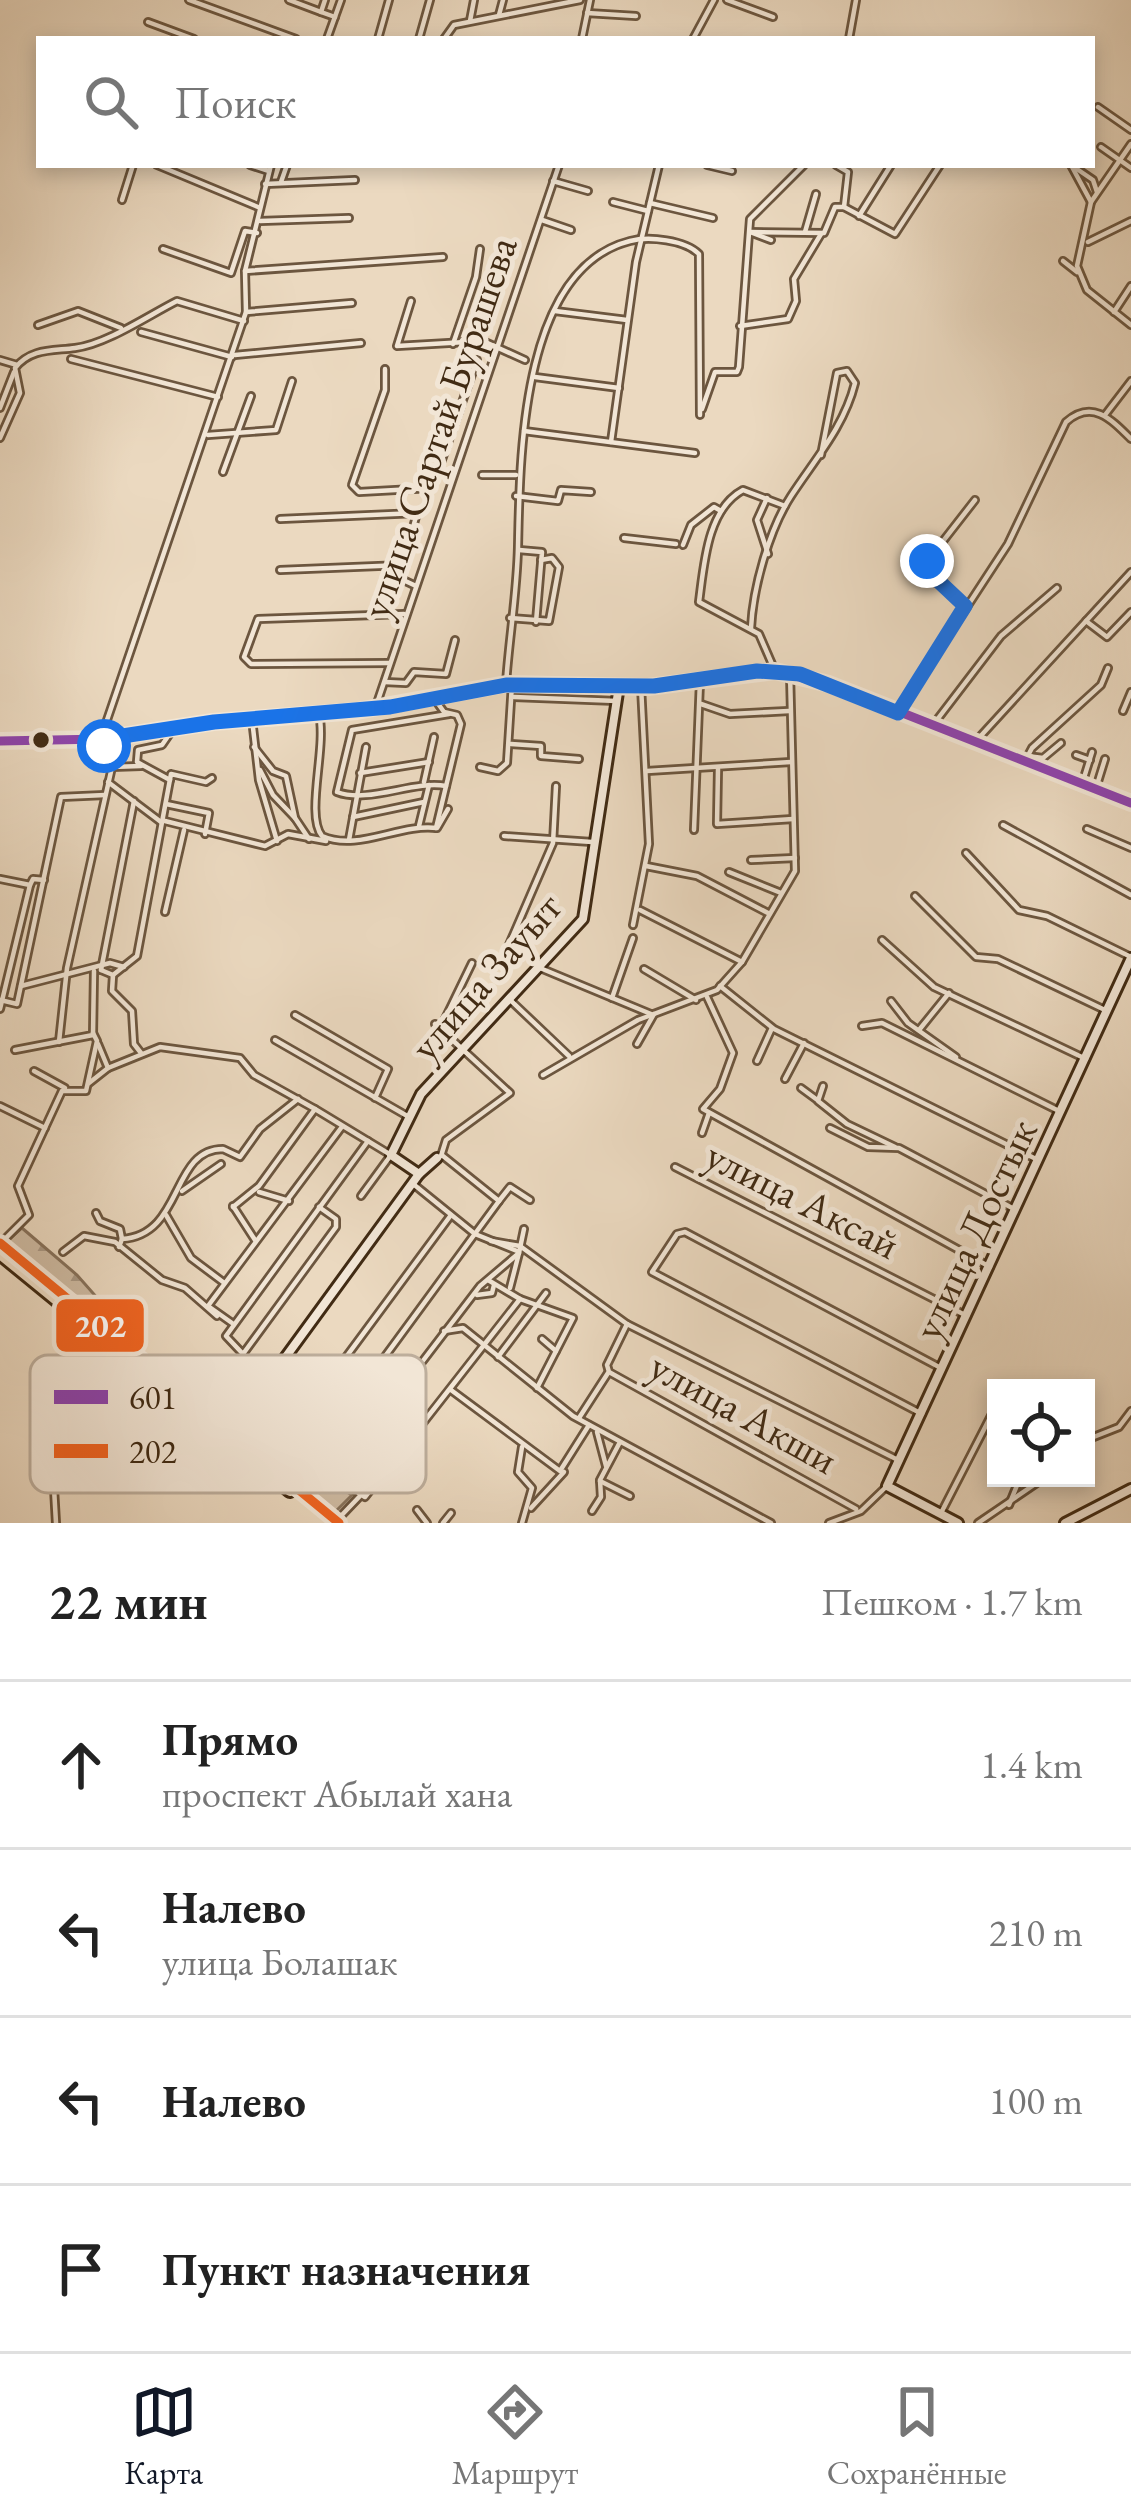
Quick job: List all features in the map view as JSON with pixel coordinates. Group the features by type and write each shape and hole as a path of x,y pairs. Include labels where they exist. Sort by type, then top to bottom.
{"highway":[{"path":"0,1243 137,1355"},
{"path":"0,1254 126,1355"},
{"path":"298,1493 334,1522"},
{"path":"301,1493 334,1522"}],"street":[{"path":"189,0 288,36"},
{"path":"289,0 335,17"},
{"path":"321,12 326,0"},
{"path":"328,36 340,0"},
{"path":"378,36 389,0"},
{"path":"420,36 430,0"},
{"path":"470,21 474,0"},
{"path":"499,15 503,0"},
{"path":"532,9 533,0"},
{"path":"446,36 454,25 580,0"},
{"path":"583,36 590,0"},
{"path":"697,36 714,0"},
{"path":"727,0 773,17"},
{"path":"850,36 856,0"},
{"path":"587,13 636,16"},
{"path":"148,22 186,36"},
{"path":"1098,107 1131,130"},
{"path":"1077,272 1091,202 1131,144"},
{"path":"1101,147 1131,168"},
{"path":"122,200 132,168"},
{"path":"164,168 258,207"},
{"path":"59,1042 67,975 112,767 103,739 247,312 245,271 270,168"},
{"path":"281,182 286,168"},
{"name":"улица Сартай Бурашева","path":"375,709 558,168"},
{"path":"611,442 627,320 658,168"},
{"path":"720,168 733,171"},
{"path":"480,767 501,769 512,744 509,684 518,550 516,475 554,310 582,269 624,242 641,239 689,246 699,254 700,415 715,372 737,372 755,211 801,168"},
{"path":"840,168 849,176 844,207"},
{"path":"858,216 889,168"},
{"path":"740,326 791,316 794,279 836,207 898,232 938,168"},
{"path":"1073,168 1091,202"},
{"path":"1075,168 1093,180 1097,192"},
{"path":"266,184 355,180"},
{"path":"554,181 588,190"},
{"path":"805,232 816,194"},
{"path":"613,202 713,218"},
{"path":"260,221 350,218"},
{"path":"540,220 571,230"},
{"path":"1084,244 1131,221"},
{"path":"163,249 231,273 245,231 257,232"},
{"path":"749,234 821,235"},
{"path":"749,234 771,240"},
{"path":"453,344 476,277 479,249"},
{"path":"245,271 443,257"},
{"path":"1063,261 1077,272 1087,290 1131,326"},
{"path":"1114,312 1131,286"},
{"path":"0,408 15,369 45,351 88,345 147,321 177,301 244,321"},
{"path":"411,301 397,346 483,341 525,360"},
{"path":"247,312 352,303"},
{"path":"554,310 627,320"},
{"path":"38,325 78,311 121,328"},
{"path":"754,325 764,316"},
{"path":"141,332 232,356 361,343"},
{"path":"71,359 218,397"},
{"path":"0,360 15,369 20,393 0,438"},
{"path":"432,488 477,360"},
{"path":"385,369 385,390 352,487 359,492 432,488 444,500"},
{"path":"752,628 768,554 785,506 821,454 844,414 855,383 850,374 838,373 821,454"},
{"path":"535,377 620,388"},
{"path":"206,436 276,430 292,381"},
{"path":"1105,415 1131,381"},
{"path":"223,472 251,396"},
{"path":"829,403 840,405 844,414"},
{"path":"898,713 1009,543 1066,422 1081,411 1105,415 1131,439"},
{"path":"524,431 695,453"},
{"path":"482,475 516,475"},
{"path":"516,496 558,501 561,490 591,492"},
{"path":"775,671 762,639 752,628 700,605 709,544 721,512 743,490 785,506"},
{"path":"767,498 758,520 768,554"},
{"path":"965,606 930,573 926,563 975,500"},
{"path":"624,538 680,544 713,506 721,512"},
{"path":"280,519 417,513 401,581 416,586"},
{"path":"518,550 540,550 536,622"},
{"path":"510,618 549,621 559,567 552,558 542,560"},
{"path":"280,570 403,566"},
{"path":"972,743 1131,572"},
{"path":"932,727 1001,636 1057,588"},
{"path":"541,593 552,595"},
{"path":"1086,621 1107,637 1131,612"},
{"path":"389,663 251,664 244,657 260,619 406,614"},
{"path":"383,682 406,683 414,672 446,674 455,640"},
{"path":"1026,760 1101,685 1108,668"},
{"path":"0,741 103,739 375,709 509,684 641,686 775,671 1026,760 1131,803"},
{"path":"543,1076 652,1014 707,998 742,962 794,879 790,673"},
{"path":"694,830 700,681"},
{"path":"574,685 574,699"},
{"name":"улица Зауыт","path":"391,1155 422,1094 583,919 619,686"},
{"path":"633,925 645,866 641,686"},
{"path":"1123,711 1131,692"},
{"path":"513,697 617,700"},
{"path":"434,698 449,714"},
{"path":"699,703 730,714 789,711"},
{"path":"319,714 323,743 315,829 332,840"},
{"path":"436,827 446,786 460,724 457,715 350,731 338,792 356,794 427,782 446,786"},
{"path":"252,719 258,768 277,841"},
{"path":"138,765 138,750 162,745 173,729"},
{"path":"419,826 434,736"},
{"path":"1026,760 1043,758 1060,743"},
{"path":"512,744 541,746 541,756 578,759"},
{"path":"254,747 273,771 289,780 295,818"},
{"path":"349,840 366,747"},
{"path":"1076,755 1095,756"},
{"path":"1081,784 1095,756"},
{"path":"1095,756 1096,790"},
{"path":"360,773 429,762"},
{"path":"646,771 791,762"},
{"path":"112,767 138,765 170,780"},
{"path":"258,768 309,838"},
{"path":"718,769 717,824 794,819"},
{"path":"113,975 135,962 171,774 206,782 212,778"},
{"path":"108,782 162,821 184,830 265,846 289,834 349,840 436,827 444,823 448,809"},
{"path":"508,947 553,840 556,786"},
{"path":"268,806 270,790"},
{"path":"44,880 33,879 30,885 1,1003 17,1004 63,794 105,795"},
{"path":"34,1071 84,1094 88,1084 97,970 106,950 134,801"},
{"path":"352,817 424,802"},
{"path":"166,804 209,813 206,834"},
{"path":"1003,826 1131,896"},
{"path":"1087,829 1131,848"},
{"path":"165,912 184,830"},
{"path":"503,836 598,842"},
{"path":"966,853 1026,914 1047,916 1131,958"},
{"path":"751,860 795,858"},
{"path":"645,866 697,876 768,914"},
{"path":"729,872 782,892"},
{"path":"0,879 30,885"},
{"path":"915,896 976,957 998,959 1107,1011"},
{"path":"638,909 742,962"},
{"path":"612,998 633,938"},
{"path":"882,940 934,987 1085,1059"},
{"path":"106,950 110,963"},
{"name":"улица Достык","path":"829,1523 856,1509 861,1511 887,1486 1131,958"},
{"path":"21,986 110,963 124,967"},
{"path":"287,1355 419,1174 439,1157 446,1140 510,1095 438,1026 472,963"},
{"path":"537,967 652,1014"},
{"path":"644,969 696,1000"},
{"path":"97,970 113,975"},
{"path":"113,975 112,991 132,1011 134,1044 142,1055"},
{"path":"720,986 772,1028 1039,1160"},
{"path":"919,1030 950,993"},
{"path":"508,998 570,1058"},
{"path":"707,998 734,1053 720,1089 704,1104 709,1112 990,1268"},
{"path":"891,1001 958,1061"},
{"path":"637,1043 652,1014"},
{"path":"295,1015 388,1069 375,1098"},
{"path":"862,1026 882,1023 1060,1112"},
{"path":"757,1060 772,1028"},
{"path":"14,1050 93,1037"},
{"path":"93,1037 108,1068"},
{"path":"274,1040 410,1118"},
{"path":"785,1078 807,1045"},
{"path":"88,1084 108,1068 160,1046 240,1058 254,1075 419,1174"},
{"path":"816,1100 824,1086"},
{"path":"0,1243 29,1215 18,1186 65,1088"},
{"path":"801,1088 847,1124 1016,1210"},
{"path":"122,1239 144,1236 166,1215 188,1169 204,1155 223,1149 240,1157 260,1129 298,1099"},
{"path":"0,1106 45,1128"},
{"path":"256,1240 233,1206 259,1186 315,1109"},
{"path":"702,1133 709,1112"},
{"path":"228,1321 208,1306 344,1126"},
{"path":"830,1128 868,1147 896,1148"},
{"path":"319,1207 336,1219 336,1227 247,1354 226,1336 228,1321 368,1141"},
{"path":"361,1196 391,1155"},
{"path":"439,1157 499,1201"},
{"path":"176,1195 221,1164"},
{"name":"улица Аксай","path":"675,1167 968,1316"},
{"path":"412,1184 475,1234 521,1250 628,1324 899,1461"},
{"path":"386,1355 510,1187 530,1200"},
{"path":"259,1192 289,1201"},
{"path":"96,1213 122,1239"},
{"path":"166,1215 191,1258 224,1283"},
{"path":"348,1355 451,1215"},
{"path":"106,1240 110,1225"},
{"path":"510,1289 524,1229"},
{"path":"922,1414 652,1275 677,1234 685,1232 943,1369"},
{"path":"63,1252 84,1236 106,1240 228,1321"},
{"path":"119,1247 122,1239"},
{"path":"426,1356 472,1296 521,1250"},
{"path":"490,1282 510,1289 520,1299 573,1318 537,1388"},
{"path":"472,1296 492,1293 490,1282"},
{"path":"469,1364 495,1355 546,1293"},
{"path":"426,1418 520,1299"},
{"path":"453,1320 589,1425 772,1523"},
{"path":"579,1418 628,1324"},
{"path":"445,1331 463,1328"},
{"path":"542,1339 562,1359"},
{"name":"улица Акши","path":"608,1369 856,1509"},
{"path":"449,1389 562,1471"},
{"path":"1095,1437 1119,1427 1131,1411"},
{"path":"939,1515 987,1423"},
{"path":"522,1523 562,1471 589,1425"},
{"path":"598,1430 596,1441 606,1466"},
{"path":"592,1511 602,1497 599,1481 620,1442"},
{"path":"522,1446 518,1472 541,1494"},
{"path":"599,1481 630,1496"},
{"path":"887,1486 958,1523"},
{"path":"1009,1505 1016,1487"},
{"path":"977,1523 1032,1487"},
{"path":"530,1510 532,1488"},
{"path":"1064,1523 1131,1489"},
{"path":"54,1493 56,1523"},
{"path":"356,1493 360,1496"},
{"path":"334,1522 367,1493"},
{"path":"417,1510 427,1523"},
{"path":"442,1523 451,1514"}],"green space":[{"path":"22,1228 77,1275 137,1343 133,1348 4,1244"},
{"path":"67,1317 114,1355 89,1355 61,1333"},
{"path":"311,1493 352,1495 334,1513"}],"transit line":[{"name":"601","path":"0,741 103,739 213,722 357,711 506,684 648,687 775,671 829,684 1131,803"},
{"name":"202","path":"0,1243 136,1355"},
{"name":"202","path":"303,1493 339,1523"}],"route":[{"path":"104,746 103,739 214,722 390,707 506,685 654,686 757,671 800,674 898,713 965,606 930,573 927,561"}]}
